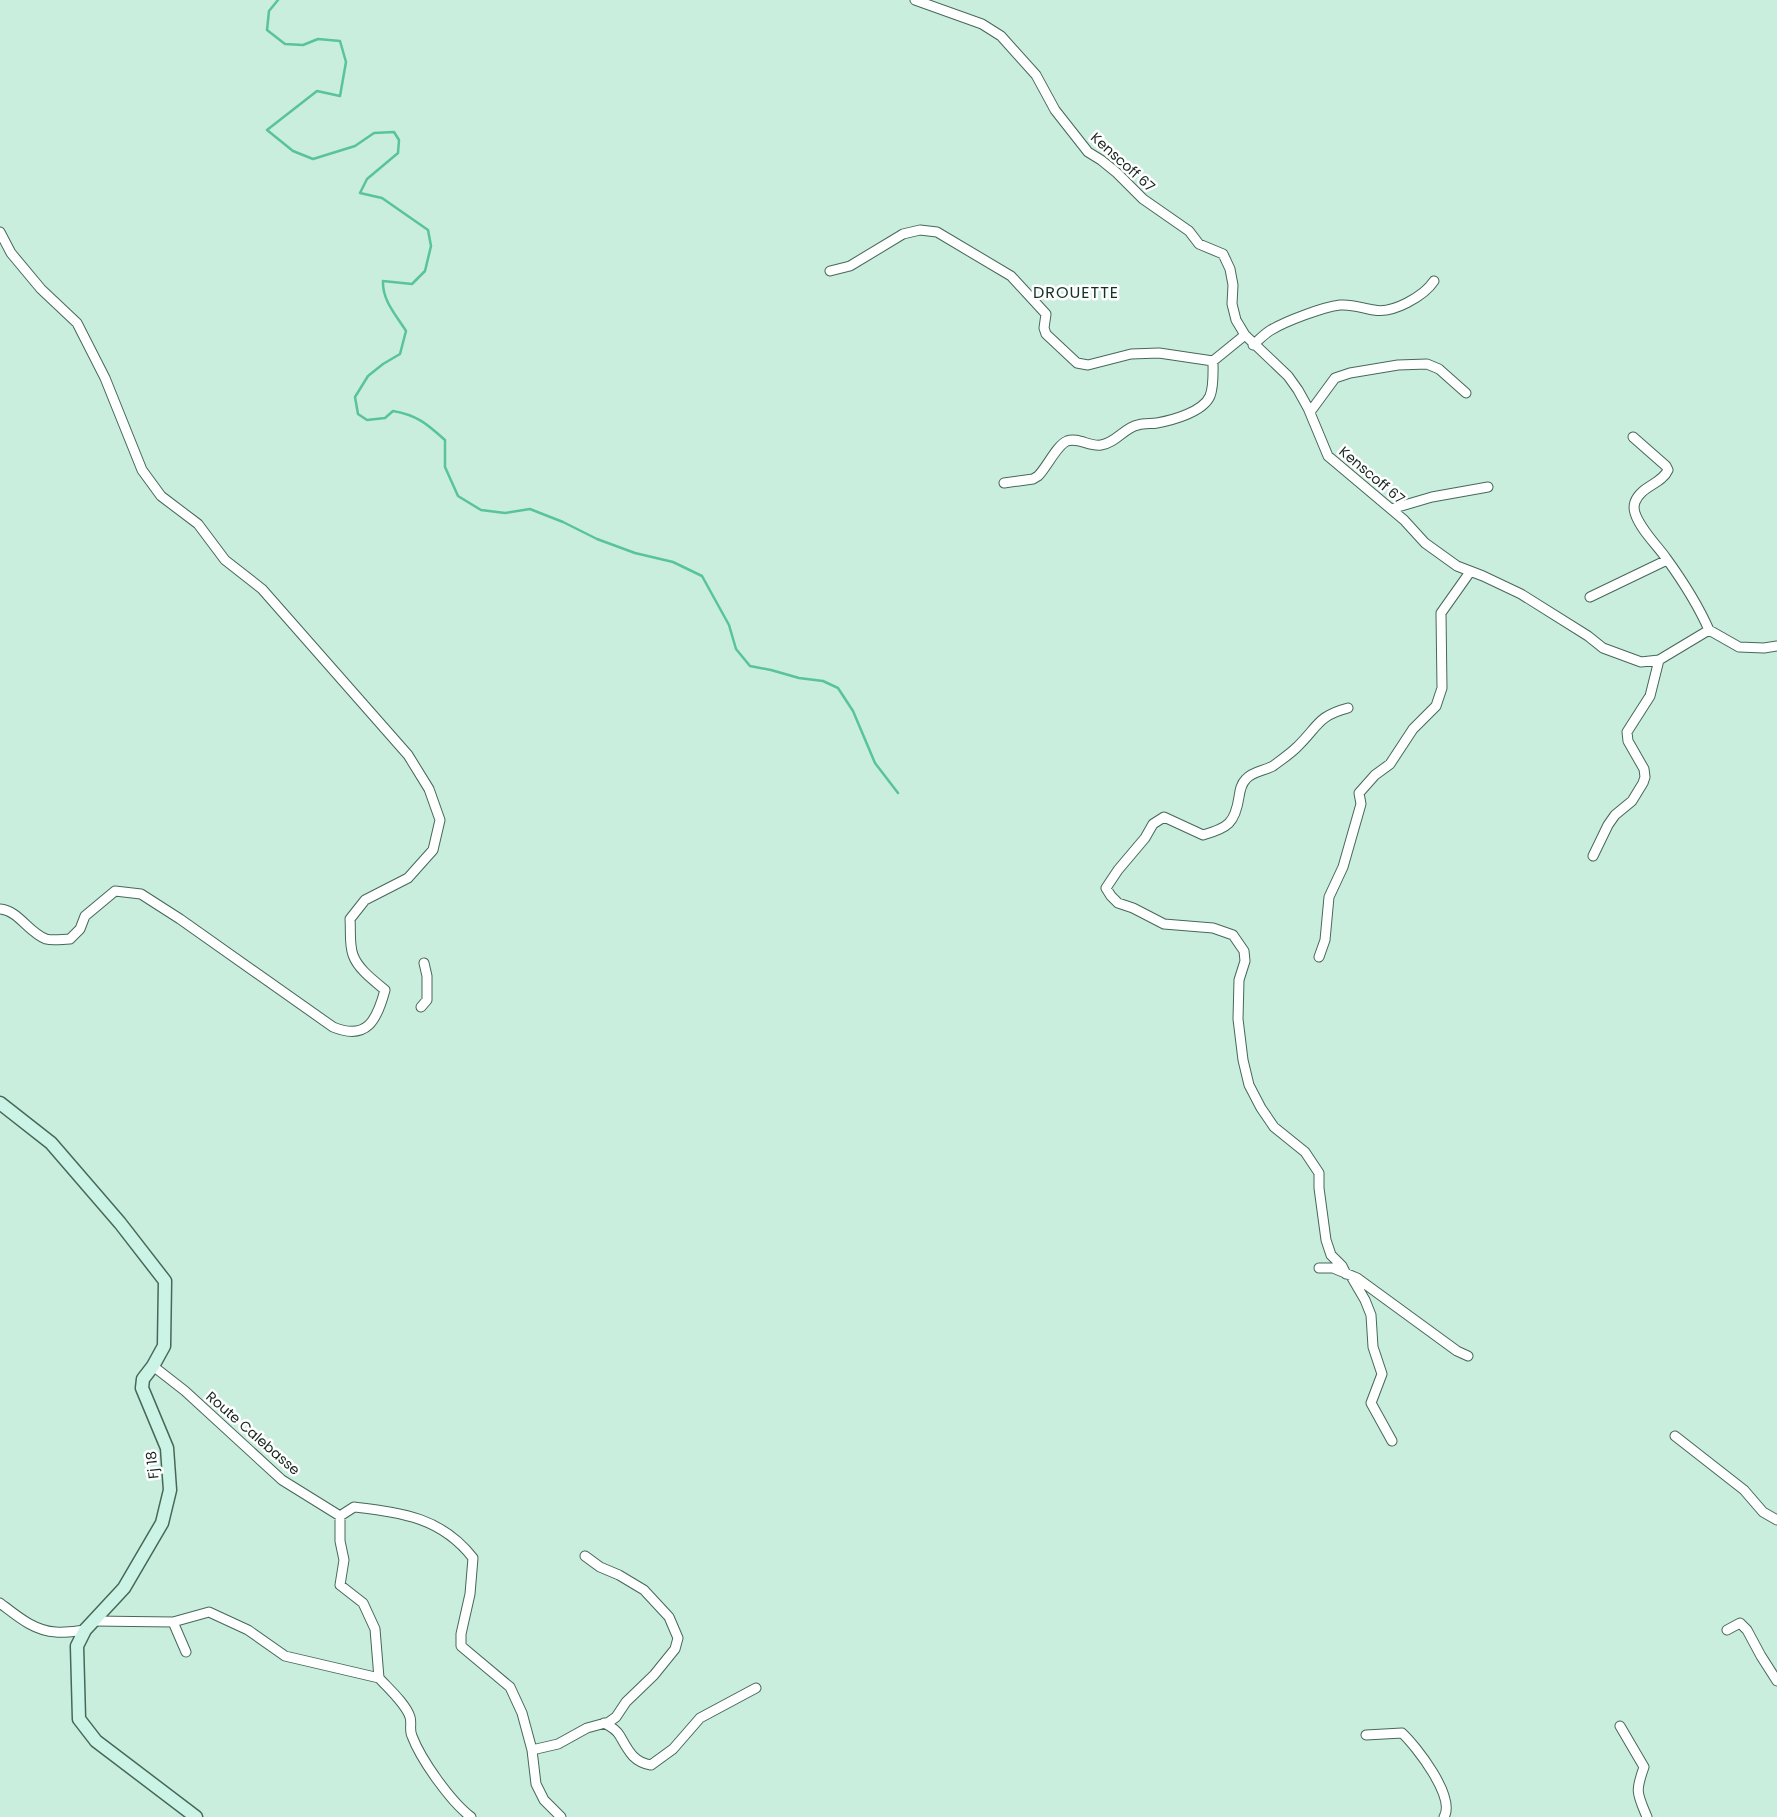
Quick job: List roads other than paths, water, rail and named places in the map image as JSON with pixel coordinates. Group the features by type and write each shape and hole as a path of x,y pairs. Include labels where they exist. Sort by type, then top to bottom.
{"street":[{"name":"Kenscoff 67","path":"915,0 982,24 1001,36 1036,75 1056,110 1088,152 1102,160 1143,199 1189,231 1199,244 1223,254 1233,285 1232,304 1236,320 1245,336 1253,345 1288,376 1310,412 1328,456 1391,509 1425,543 1457,566 1522,594 1588,636 1603,648 1641,662 1659,660"},
{"path":"830,271 850,266 903,234 920,230 936,232 1011,276 1046,314 1044,328 1046,334 1077,363 1088,365 1131,354 1159,353 1213,361 1245,336"},
{"path":"0,232 11,253 41,289 77,323 105,378 142,470 161,496 198,524 225,560 262,589 328,662 380,725 408,754 429,788 440,820 433,850 408,878 365,900 350,919 352,953 356,962 384,990 380,1007 374,1019 366,1028 358,1032 344,1032 333,1028 180,918 141,894 115,891 86,916 80,929 70,938 48,940 32,931 8,909 0,909"},
{"path":"1253,345 1270,330 1287,322 1338,305 1353,305 1379,311 1396,307 1412,301 1429,288 1434,281"},
{"path":"1004,483 1033,479 1038,476 1060,445 1068,441 1074,440 1094,446 1104,445 1137,425 1158,423 1200,408 1210,396 1213,382 1213,361"},
{"path":"1310,412 1335,378 1350,373 1398,365 1427,364 1440,368 1466,393"},
{"path":"1633,437 1666,466 1668,470 1666,474 1645,489 1635,503 1635,513 1641,525 1700,610 1709,630 1739,647 1764,648 1777,646"},
{"path":"1391,509 1432,497 1488,487"},
{"path":"1590,597 1667,560"},
{"path":"1319,957 1325,940 1329,897 1345,860 1361,804 1359,793 1375,775 1390,764 1413,729 1436,706 1442,688 1441,613 1470,572"},
{"path":"1593,856 1611,820 1632,801 1643,783 1645,777 1644,769 1628,741 1627,732 1650,696 1659,660 1709,630"},
{"path":"1348,708 1325,716 1291,752 1265,770 1254,773 1247,778 1241,788 1237,810 1228,825 1203,835 1164,817 1153,824 1145,838 1118,870 1106,888 1118,903 1133,908 1164,924 1213,928 1233,935 1244,951 1245,961 1239,980 1238,1019 1243,1060 1249,1085 1274,1127 1305,1152 1319,1173 1319,1188 1326,1240 1331,1255 1349,1274 1366,1300 1371,1315 1373,1347 1380,1362 1382,1374 1371,1403 1392,1441"},
{"path":"421,1006 427,1000 424,963"},
{"name":"Fj 18","path":"0,1103 51,1143 120,1222 165,1281 164,1346 143,1379 142,1388 167,1448 170,1490 162,1523 124,1588 89,1625 77,1646 79,1719 96,1741 196,1817"},
{"path":"1319,1268 1333,1268 1357,1278 1457,1351 1468,1356"},
{"name":"Route Calebasse","path":"153,1366 185,1391 282,1480 340,1516"},
{"path":"1675,1436 1744,1490 1763,1512 1777,1520"},
{"path":"379,1678 375,1629 364,1603 340,1585 344,1560 340,1542 340,1516 354,1507 398,1512 426,1522 447,1531 473,1558 470,1594 461,1634 461,1646 510,1687 522,1713 532,1750 536,1784 544,1800 561,1817"},
{"path":"532,1750 558,1744 587,1728 616,1717 626,1702 654,1675 675,1649 678,1638 669,1617 644,1590 600,1567 584,1556"},
{"path":"0,1603 20,1619 36,1628 56,1632 89,1625 172,1622 210,1612 248,1630 284,1656 379,1678 401,1703 410,1717 411,1734 424,1759 460,1809 471,1817"},
{"path":"172,1622 186,1652"},
{"path":"1727,1630 1740,1623 1747,1630 1760,1656 1777,1681"},
{"path":"604,1723 619,1734 632,1756 642,1763 651,1765 673,1749 700,1718 756,1688"},
{"path":"1620,1726 1644,1767 1637,1785 1638,1795 1647,1817"},
{"path":"1366,1735 1402,1733 1413,1743 1437,1779 1445,1801 1446,1814 1444,1817"}],"waterway":[{"path":"278,0 269,11 267,30 285,44 303,45 318,39 340,41 346,62 340,96 317,91 267,130 293,151 313,159 355,146 374,133 394,132 399,140 398,153 367,179 360,193 382,198 428,230 431,246 425,271 412,284 383,281 387,301 406,331 400,354 368,376 355,397 358,414 367,420 385,418 393,411 409,415 433,429 445,440 445,467 458,496 481,510 505,513 530,509 563,522 597,539 635,553 673,562 702,576 729,625 736,649 750,666 799,678 823,681 838,688 853,711 875,763 898,793"}],"district":[{"name":"DROUETTE","path":"1076,292"}]}
